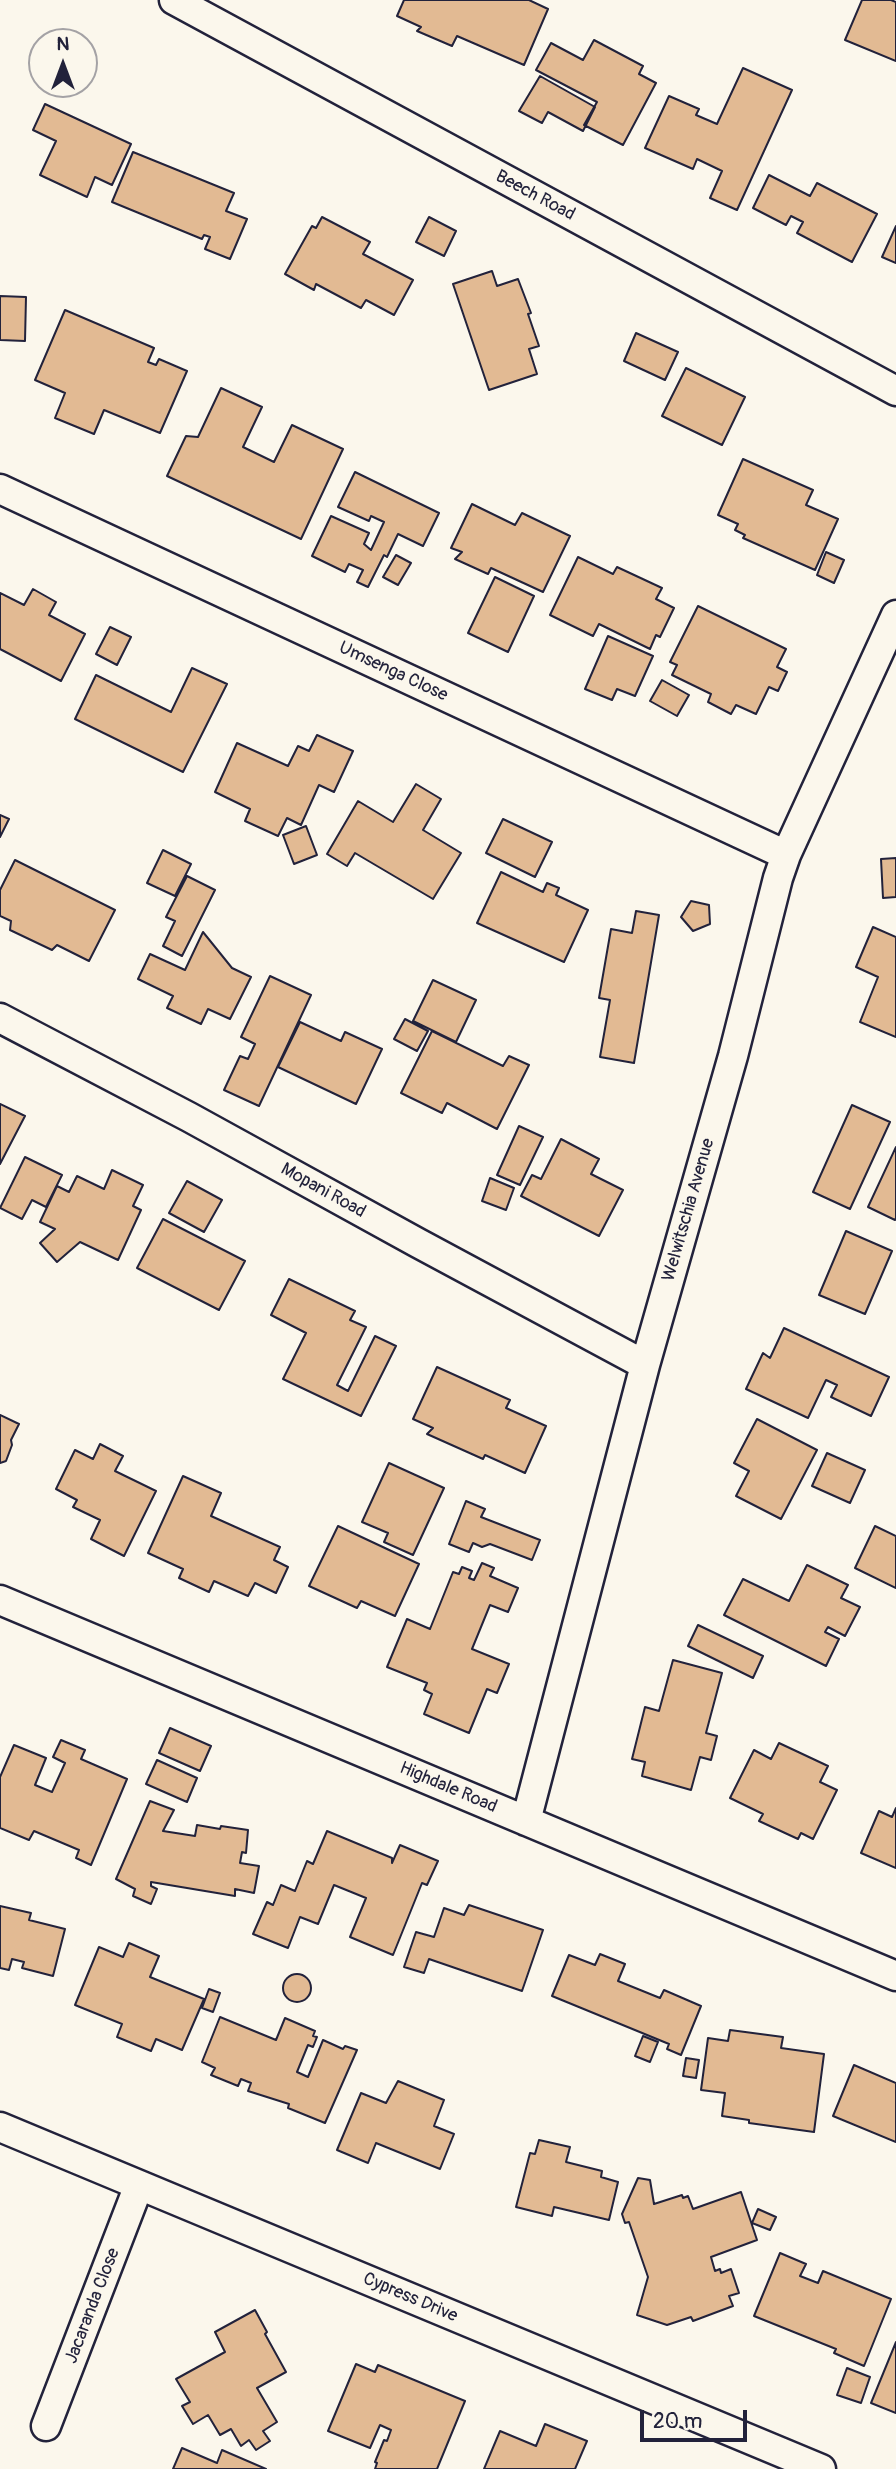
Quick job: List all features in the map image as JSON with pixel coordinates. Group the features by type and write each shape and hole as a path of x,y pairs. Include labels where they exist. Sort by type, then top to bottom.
{"street":[{"name":"Beech Road","path":"174,0 896,391"},
{"name":"Umsenga Close","path":"0,489 786,855"},
{"name":"Welwitschia Avenue","path":"526,1821 645,1365 733,1056 778,878 786,855 896,615"},
{"name":"Mopani Road","path":"0,1018 189,1117 418,1244 645,1365"},
{"name":"Highdale Road","path":"0,1600 896,1976"},
{"name":"Cypress Drive","path":"0,2127 821,2469"},
{"name":"Jacaranda Close","path":"46,2426 139,2185"}],"building":[{"path":"404,0 529,0 548,9 524,65 457,36 452,46 417,31 421,27 397,16"},
{"path":"862,0 896,2 896,61 845,40"},
{"path":"594,40 643,66 639,74 656,83 623,145 584,125 597,102 536,70 551,43 583,60"},
{"path":"743,68 792,90 737,210 710,198 722,171 697,159 693,169 645,148 669,96 699,109 696,115 717,124"},
{"path":"540,76 595,107 583,131 548,112 542,123 519,111"},
{"path":"45,104 131,144 112,185 95,177 87,197 40,175 56,141 33,130"},
{"path":"133,152 234,193 226,211 247,219 230,259 205,249 210,237 204,235 202,239 112,202"},
{"path":"769,175 810,196 817,183 877,214 852,262 797,233 803,222 791,216 786,225 753,208"},
{"path":"322,217 370,242 363,254 413,280 394,315 366,300 361,308 316,284 314,290 285,274 312,226 316,228"},
{"path":"429,217 456,231 444,256 416,242"},
{"path":"896,226 896,263 882,257"},
{"path":"492,271 497,286 518,279 531,313 528,314 539,346 529,349 537,374 489,390 453,284"},
{"path":"0,296 26,297 25,341 0,340"},
{"path":"65,310 154,348 148,362 156,365 159,359 187,371 160,433 104,410 94,434 55,418 65,393 35,380"},
{"path":"636,333 678,352 665,380 624,361"},
{"path":"686,368 745,397 722,445 662,416"},
{"path":"221,388 262,407 243,447 274,462 292,425 343,449 301,539 167,476 186,436 198,437"},
{"path":"743,459 813,490 806,505 838,519 815,570 743,538 745,535 735,530 738,524 718,515"},
{"path":"355,472 439,513 423,546 398,534 368,587 357,582 363,570 349,564 345,572 312,556 331,516 369,533 364,544 371,550 384,522 371,516 369,521 338,507"},
{"path":"472,504 515,525 522,513 570,536 543,592 491,568 488,574 455,559 462,552 451,548"},
{"path":"826,552 844,560 834,583 817,575"},
{"path":"396,555 411,563 398,585 383,577"},
{"path":"578,557 613,574 617,567 662,588 656,599 674,608 660,637 656,635 650,649 599,624 593,636 550,615"},
{"path":"495,577 534,596 508,652 468,633"},
{"path":"33,589 56,602 49,615 85,634 61,681 0,649 0,593 24,605"},
{"path":"698,606 786,649 777,667 787,672 778,691 769,687 756,714 736,705 731,714 708,702 711,694 672,675 677,665 670,662"},
{"path":"110,627 131,637 117,665 96,654"},
{"path":"608,636 653,656 635,696 617,689 612,700 585,689"},
{"path":"192,668 227,684 183,772 75,719 96,675 171,712"},
{"path":"662,680 689,695 677,716 650,701"},
{"path":"317,735 353,751 334,792 319,785 301,825 287,818 278,836 245,821 250,809 215,792 237,743 288,766 298,746 309,751"},
{"path":"416,784 441,799 423,830 461,853 433,899 355,853 347,866 327,854 358,801 393,822"},
{"path":"0,815 9,819 0,837"},
{"path":"503,819 552,842 535,877 486,853"},
{"path":"306,826 317,855 294,864 283,835"},
{"path":"163,850 191,864 175,896 147,883"},
{"path":"896,858 896,897 883,898 881,859"},
{"path":"15,860 115,910 89,961 57,945 52,950 10,930 11,921 0,916 0,890"},
{"path":"501,872 543,892 547,883 559,888 556,895 588,910 564,962 477,923"},
{"path":"187,876 215,890 182,956 163,946 175,921 166,917"},
{"path":"691,901 709,905 710,924 693,931 681,917"},
{"path":"636,911 659,915 634,1063 600,1057 610,1000 599,998 611,929 632,933"},
{"path":"873,927 896,937 896,1037 860,1022 878,977 856,967"},
{"path":"203,932 232,968 251,977 230,1019 208,1009 201,1024 167,1008 173,996 138,979 150,954 185,970"},
{"path":"270,976 311,995 259,1106 224,1090 240,1056 248,1059 255,1044 241,1037"},
{"path":"433,980 476,1000 456,1042 413,1021"},
{"path":"405,1019 428,1031 417,1051 394,1039"},
{"path":"300,1022 341,1041 345,1032 382,1049 356,1104 278,1067"},
{"path":"432,1031 503,1066 509,1056 529,1065 497,1129 447,1103 442,1113 401,1093"},
{"path":"0,1104 25,1116 0,1164"},
{"path":"852,1105 890,1122 850,1209 813,1192"},
{"path":"519,1126 543,1137 520,1185 497,1175"},
{"path":"561,1139 599,1159 591,1174 623,1190 599,1236 521,1196 532,1175 541,1179"},
{"path":"896,1147 896,1218 895,1220 868,1207"},
{"path":"25,1157 62,1175 46,1207 32,1200 22,1219 0,1208"},
{"path":"112,1170 143,1185 133,1206 141,1210 118,1260 80,1242 57,1262 40,1243 55,1229 40,1222 57,1186 69,1192 77,1176 104,1189"},
{"path":"490,1178 514,1188 506,1210 482,1201"},
{"path":"187,1181 222,1200 204,1232 169,1213"},
{"path":"163,1219 245,1261 219,1310 137,1268"},
{"path":"846,1231 892,1251 865,1314 819,1295"},
{"path":"289,1279 355,1311 350,1320 366,1327 337,1385 348,1391 375,1336 396,1346 361,1416 283,1379 306,1333 271,1315"},
{"path":"784,1328 889,1377 871,1416 831,1397 837,1385 826,1380 808,1418 746,1389 763,1353 770,1358"},
{"path":"437,1367 510,1400 506,1408 546,1426 525,1473 485,1455 483,1459 427,1434 433,1428 413,1419"},
{"path":"0,1415 19,1424 11,1440 12,1445 6,1461 0,1463"},
{"path":"757,1419 817,1450 781,1519 736,1496 749,1471 734,1463"},
{"path":"100,1444 123,1456 115,1471 156,1491 124,1556 91,1539 100,1520 73,1507 77,1500 56,1489 75,1450 93,1459"},
{"path":"827,1453 865,1470 850,1503 812,1486"},
{"path":"389,1463 444,1488 413,1555 384,1542 388,1533 362,1522"},
{"path":"183,1476 221,1493 211,1516 280,1547 274,1560 288,1567 276,1593 255,1583 248,1596 214,1581 209,1592 179,1578 183,1569 148,1553"},
{"path":"466,1501 485,1509 481,1517 540,1540 532,1560 490,1544 482,1547 473,1543 469,1552 449,1544"},
{"path":"338,1526 419,1564 395,1616 361,1601 357,1608 309,1586"},
{"path":"875,1526 896,1536 896,1588 855,1568"},
{"path":"482,1563 494,1568 490,1576 518,1588 508,1612 490,1605 472,1649 509,1664 497,1693 487,1689 469,1733 424,1714 432,1694 424,1690 427,1683 387,1667 407,1619 430,1629 453,1572 459,1574 462,1567 472,1571 469,1578 474,1580"},
{"path":"807,1565 848,1585 841,1598 860,1607 845,1636 828,1627 825,1632 839,1639 826,1666 724,1615 743,1579 789,1601"},
{"path":"698,1625 763,1656 753,1678 688,1646"},
{"path":"673,1660 722,1673 706,1733 717,1736 711,1760 700,1757 691,1790 642,1776 645,1762 632,1759 645,1707 659,1711"},
{"path":"170,1728 211,1746 200,1771 159,1753"},
{"path":"61,1740 85,1750 81,1759 127,1779 91,1865 76,1858 79,1850 34,1831 29,1840 0,1828 0,1777 14,1745 46,1758 35,1785 52,1792 65,1763 53,1757"},
{"path":"779,1743 828,1766 820,1782 837,1790 813,1839 801,1833 798,1839 759,1821 763,1814 730,1798 754,1750 771,1759"},
{"path":"157,1760 197,1778 187,1802 146,1784"},
{"path":"150,1801 174,1810 163,1831 195,1836 197,1825 248,1830 246,1853 242,1852 240,1863 259,1866 254,1893 235,1889 235,1896 151,1882 151,1886 157,1889 151,1904 133,1896 135,1889 116,1879"},
{"path":"896,1808 896,1868 861,1853 879,1811 892,1817"},
{"path":"327,1831 392,1858 392,1863 400,1845 438,1861 427,1885 422,1883 393,1955 350,1937 366,1898 334,1885 318,1924 300,1917 288,1948 253,1934 267,1902 273,1905 281,1885 295,1891 307,1861 313,1864"},
{"path":"469,1905 543,1930 522,1991 429,1959 424,1973 404,1967 416,1932 434,1937 444,1908 464,1915"},
{"path":"0,1906 31,1913 29,1920 65,1929 53,1976 22,1968 24,1962 12,1959 9,1970 0,1968"},
{"path":"129,1943 159,1956 150,1977 204,1999 182,2050 156,2039 151,2051 117,2037 122,2024 75,2005 99,1947 123,1957"},
{"path":"600,1954 625,1964 618,1981 660,1998 664,1990 701,2006 681,2055 667,2049 669,2044 552,1996 569,1955 595,1965"},
{"path":"297,1974 307,1978 311,1988 307,1998 297,2002 287,1998 283,1988 287,1978"},
{"path":"209,1989 220,1993 213,2012 202,2008"},
{"path":"220,2017 276,2040 285,2018 315,2031 313,2036 317,2037 313,2047 308,2045 297,2072 308,2077 323,2040 343,2049 345,2046 357,2050 325,2123 288,2108 289,2104 248,2091 251,2083 241,2079 238,2086 211,2075 215,2068 202,2062"},
{"path":"730,2030 783,2037 781,2048 824,2054 814,2132 749,2123 749,2120 722,2116 725,2093 701,2090 708,2038 728,2041"},
{"path":"643,2036 658,2042 650,2062 635,2056"},
{"path":"686,2058 699,2060 696,2078 683,2076"},
{"path":"854,2065 896,2083 896,2142 833,2116"},
{"path":"398,2081 444,2100 434,2126 454,2134 440,2169 376,2143 368,2163 337,2150 361,2093 386,2103"},
{"path":"539,2140 570,2147 566,2162 602,2171 601,2177 618,2182 609,2220 554,2207 552,2216 516,2207 530,2153 535,2154"},
{"path":"638,2178 650,2180 654,2204 682,2195 683,2198 688,2196 693,2209 741,2192 757,2240 711,2257 715,2271 720,2269 721,2273 731,2269 739,2293 729,2296 733,2306 693,2321 691,2317 667,2325 637,2315 648,2277 629,2222 625,2223 622,2214"},
{"path":"758,2209 776,2217 770,2230 752,2223"},
{"path":"780,2253 806,2264 800,2276 818,2283 823,2271 891,2299 864,2366 834,2353 836,2349 754,2316"},
{"path":"255,2310 286,2372 257,2388 277,2422 263,2431 270,2441 256,2450 249,2440 241,2446 231,2429 220,2435 208,2415 193,2424 182,2406 190,2402 176,2379 225,2352 215,2332"},
{"path":"896,2342 896,2413 871,2403"},
{"path":"356,2364 375,2372 378,2365 465,2401 437,2469 375,2469 384,2440 387,2441 391,2430 380,2425 370,2448 328,2431"},
{"path":"847,2368 870,2377 861,2403 837,2395"},
{"path":"545,2424 587,2441 575,2469 484,2469 500,2431 536,2446"},
{"path":"182,2448 217,2463 222,2450 266,2469 173,2469"}]}
